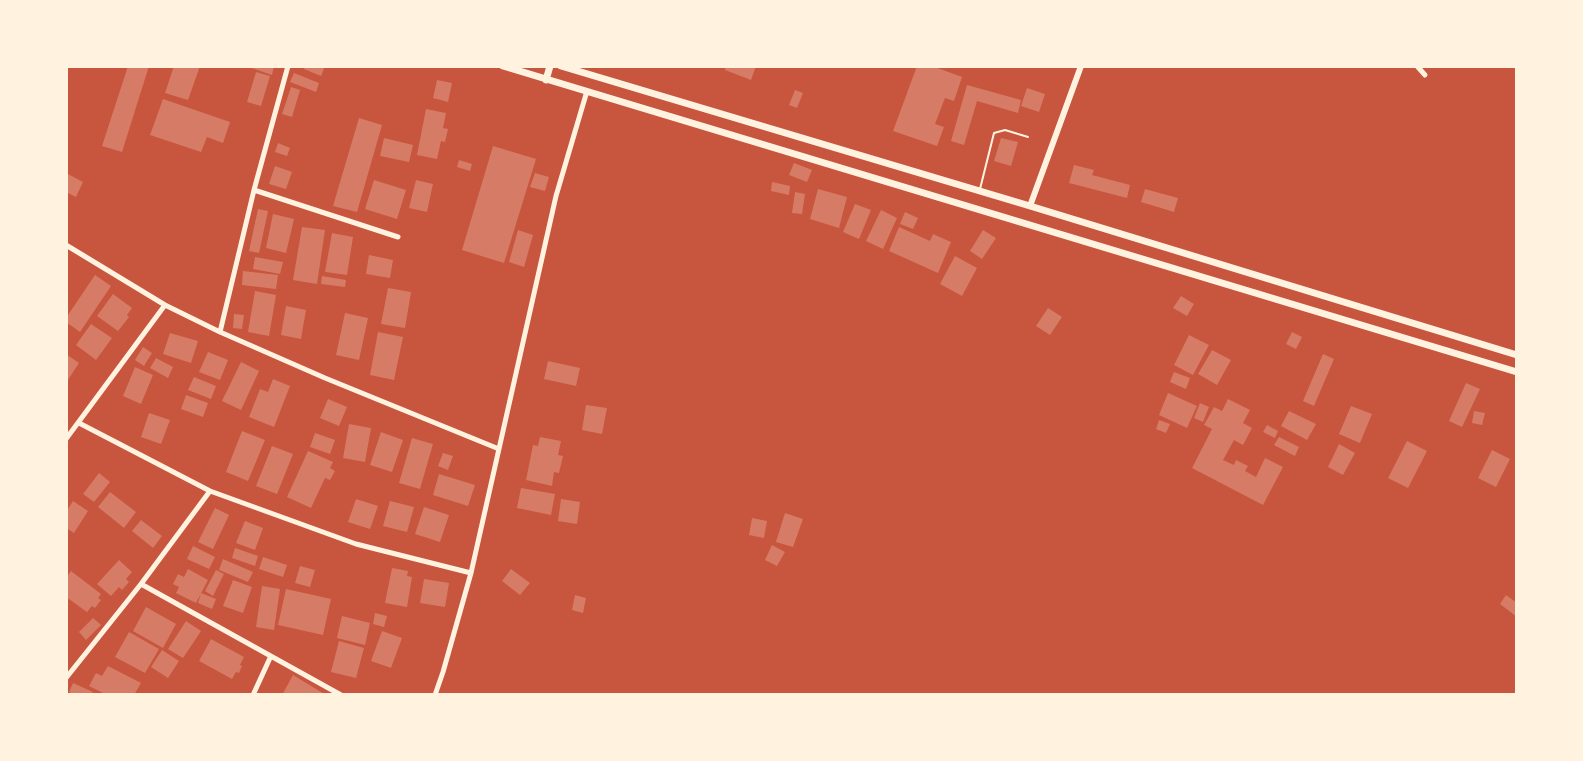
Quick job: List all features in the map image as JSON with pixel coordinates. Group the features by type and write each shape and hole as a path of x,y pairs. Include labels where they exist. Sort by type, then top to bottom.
{"main road":[{"path":"503,66 1517,372"},
{"path":"546,80 550,66"},
{"path":"561,66 1517,355"},
{"path":"1313,311 1317,294"}],"street":[{"path":"220,332 288,66"},
{"path":"1030,206 1081,66"},
{"path":"1417,66 1425,75"},
{"path":"435,695 471,573 556,196 587,91"},
{"path":"254,190 398,237"},
{"path":"66,245 165,305 220,332 499,449"},
{"path":"66,439 165,305"},
{"path":"79,423 210,491 356,544 471,573"},
{"path":"66,678 210,491"},
{"path":"141,584 341,695"},
{"path":"253,695 270,658"}],"lane":[{"path":"979,190 994,133 1005,130 1028,137"}],"building":[{"path":"128,66 149,66 122,152 102,146"},
{"path":"174,66 200,66 188,100 165,93"},
{"path":"246,66 274,66 272,75"},
{"path":"305,66 325,66 321,76 304,69"},
{"path":"726,66 756,66 751,80 725,70"},
{"path":"917,66 932,66 962,77 954,101 945,98 935,124 944,127 937,146 893,131"},
{"path":"256,72 270,76 261,106 247,102"},
{"path":"294,73 319,83 316,92 290,82"},
{"path":"437,80 452,83 448,102 433,98"},
{"path":"967,85 1021,100 1018,113 977,101 964,145 951,141"},
{"path":"291,87 300,90 292,117 282,114"},
{"path":"1027,88 1045,94 1039,112 1021,106"},
{"path":"795,90 803,93 797,108 789,105"},
{"path":"163,99 230,122 223,143 207,137 201,152 150,135"},
{"path":"426,109 446,113 443,128 448,129 445,142 441,141 437,159 417,155"},
{"path":"359,118 382,125 357,212 333,206"},
{"path":"384,138 413,145 409,162 380,156"},
{"path":"1001,138 1018,142 1011,166 994,161"},
{"path":"278,143 290,148 287,156 275,152"},
{"path":"493,146 536,159 504,263 462,250"},
{"path":"459,160 472,164 470,171 457,167"},
{"path":"794,163 812,170 807,182 789,175"},
{"path":"1074,165 1094,170 1092,175 1130,185 1127,198 1069,183"},
{"path":"275,166 292,172 286,189 269,184"},
{"path":"66,173 83,182 76,197 66,192"},
{"path":"535,173 549,177 545,191 530,187"},
{"path":"374,180 406,190 397,219 365,209"},
{"path":"416,180 433,184 427,212 409,208"},
{"path":"772,182 790,186 789,195 771,191"},
{"path":"818,189 847,197 839,228 810,219"},
{"path":"1145,189 1178,198 1174,212 1141,202"},
{"path":"795,192 805,194 802,214 792,213"},
{"path":"855,204 871,210 859,239 843,232"},
{"path":"258,209 268,211 259,253 249,251"},
{"path":"881,210 897,218 883,249 866,241"},
{"path":"905,212 918,218 913,229 900,224"},
{"path":"273,214 294,219 286,253 266,248"},
{"path":"302,227 325,230 317,284 293,280"},
{"path":"899,227 930,241 933,234 951,242 938,273 889,251"},
{"path":"518,230 533,235 524,267 509,262"},
{"path":"983,230 996,238 982,259 970,251"},
{"path":"332,233 353,237 347,275 325,272"},
{"path":"369,255 393,260 390,278 366,274"},
{"path":"955,256 977,268 962,296 940,284"},
{"path":"255,257 283,262 280,274 253,269"},
{"path":"243,271 278,275 276,289 242,285"},
{"path":"95,275 111,286 80,332 66,322 66,318"},
{"path":"322,276 346,280 345,287 321,284"},
{"path":"388,288 411,292 405,328 381,324"},
{"path":"255,291 276,295 269,336 248,332"},
{"path":"113,294 132,308 118,331 97,316"},
{"path":"1181,296 1194,304 1187,316 1173,308"},
{"path":"286,306 306,310 301,339 281,335"},
{"path":"1048,308 1062,317 1050,335 1036,326"},
{"path":"345,313 368,318 359,360 336,355"},
{"path":"234,314 244,315 242,329 233,328"},
{"path":"91,324 112,338 96,360 76,345"},
{"path":"378,332 403,337 394,380 370,375"},
{"path":"1292,332 1302,337 1296,349 1286,344"},
{"path":"170,333 198,341 191,363 163,354"},
{"path":"1189,335 1209,345 1193,375 1174,365"},
{"path":"143,347 152,353 144,366 135,360"},
{"path":"1212,350 1231,360 1217,385 1198,374"},
{"path":"208,352 228,360 220,380 199,372"},
{"path":"66,354 79,363 66,383"},
{"path":"1323,354 1334,359 1314,406 1303,401"},
{"path":"156,358 173,367 168,378 150,368"},
{"path":"548,361 580,368 576,386 544,379"},
{"path":"241,362 259,371 241,410 222,401"},
{"path":"135,367 153,375 141,404 123,396"},
{"path":"1174,372 1190,378 1186,389 1170,382"},
{"path":"194,377 216,386 211,399 188,390"},
{"path":"273,379 290,386 274,427 249,417 260,389 268,392"},
{"path":"1466,383 1480,389 1462,427 1449,421"},
{"path":"1168,393 1197,406 1187,428 1159,415"},
{"path":"186,395 208,403 203,417 181,409"},
{"path":"328,399 347,407 339,426 320,418"},
{"path":"1228,399 1250,410 1243,423 1252,428 1243,445 1234,440 1223,460 1234,465 1236,460 1248,466 1245,471 1256,477 1265,458 1283,467 1263,505 1192,468 1212,429 1204,425 1214,407 1222,411"},
{"path":"1200,403 1209,407 1203,422 1194,418"},
{"path":"586,405 607,408 602,434 582,430"},
{"path":"1351,406 1372,414 1360,443 1339,434"},
{"path":"1289,411 1316,424 1307,440 1281,426"},
{"path":"1474,411 1485,413 1482,425 1472,423"},
{"path":"149,413 170,420 161,444 141,437"},
{"path":"1159,420 1170,424 1166,433 1156,429"},
{"path":"349,424 371,428 365,462 343,458"},
{"path":"1267,425 1278,431 1275,438 1263,432"},
{"path":"242,431 265,440 248,481 226,472"},
{"path":"381,432 403,440 392,472 370,465"},
{"path":"315,433 335,440 330,454 310,447"},
{"path":"540,437 561,441 558,455 563,456 559,473 554,472 552,486 526,480 533,445 538,446"},
{"path":"1279,437 1299,447 1295,456 1274,445"},
{"path":"412,438 433,444 420,489 399,483"},
{"path":"1407,441 1427,451 1408,488 1388,478"},
{"path":"1339,444 1355,453 1343,475 1328,467"},
{"path":"272,446 293,454 277,494 256,486"},
{"path":"1492,450 1510,459 1496,487 1478,478"},
{"path":"308,451 333,462 330,468 335,471 330,480 325,478 311,508 287,497"},
{"path":"443,453 453,456 448,470 438,466"},
{"path":"99,473 110,482 94,502 83,494"},
{"path":"439,474 475,485 468,506 433,495"},
{"path":"521,488 555,494 551,515 517,508"},
{"path":"110,492 136,512 124,528 98,507"},
{"path":"356,499 378,506 370,529 348,522"},
{"path":"561,499 580,502 577,524 558,521"},
{"path":"73,501 88,511 74,533 66,528 66,512"},
{"path":"390,501 414,507 407,532 383,526"},
{"path":"424,507 449,515 440,542 415,534"},
{"path":"215,508 229,515 213,549 198,542"},
{"path":"785,513 803,519 793,547 776,542"},
{"path":"752,518 767,521 764,538 749,535"},
{"path":"141,520 162,536 153,548 132,531"},
{"path":"245,521 263,528 255,550 236,543"},
{"path":"772,545 785,552 777,566 765,560"},
{"path":"193,546 215,557 209,569 187,559"},
{"path":"235,548 258,556 255,566 232,558"},
{"path":"263,557 287,565 283,577 259,569"},
{"path":"223,559 253,572 248,582 219,570"},
{"path":"119,560 132,572 122,590 119,587 111,596 97,584"},
{"path":"300,566 315,570 310,587 295,583"},
{"path":"392,568 408,571 407,576 412,577 407,607 385,603"},
{"path":"188,569 208,580 196,603 176,593 179,587 173,584 178,574 184,577"},
{"path":"511,569 530,583 520,595 502,581"},
{"path":"216,570 224,574 213,596 205,591"},
{"path":"71,571 101,594 95,608 92,606 87,612 66,597 66,578"},
{"path":"424,579 449,583 445,607 420,603"},
{"path":"233,580 252,587 243,613 223,606"},
{"path":"262,586 280,589 274,630 256,627"},
{"path":"286,589 331,599 323,635 278,625"},
{"path":"201,593 216,599 212,609 198,603"},
{"path":"575,595 586,598 583,613 572,610"},
{"path":"1506,595 1517,603 1517,617 1500,604"},
{"path":"146,607 176,624 163,648 133,631"},
{"path":"375,613 387,616 384,627 373,624"},
{"path":"342,616 370,623 365,645 337,638"},
{"path":"93,618 101,625 86,640 79,632"},
{"path":"186,621 201,631 183,658 168,649"},
{"path":"382,631 402,638 391,668 371,661"},
{"path":"129,632 159,649 145,673 115,657"},
{"path":"211,639 244,657 239,673 236,672 232,679 199,661"},
{"path":"339,641 364,648 356,678 331,672"},
{"path":"162,650 179,661 168,678 151,667"},
{"path":"108,666 141,683 134,695 107,695 89,686 96,673 102,676"},
{"path":"293,675 326,695 282,695"},
{"path":"73,683 93,692 91,695 76,695 69,692"}]}
